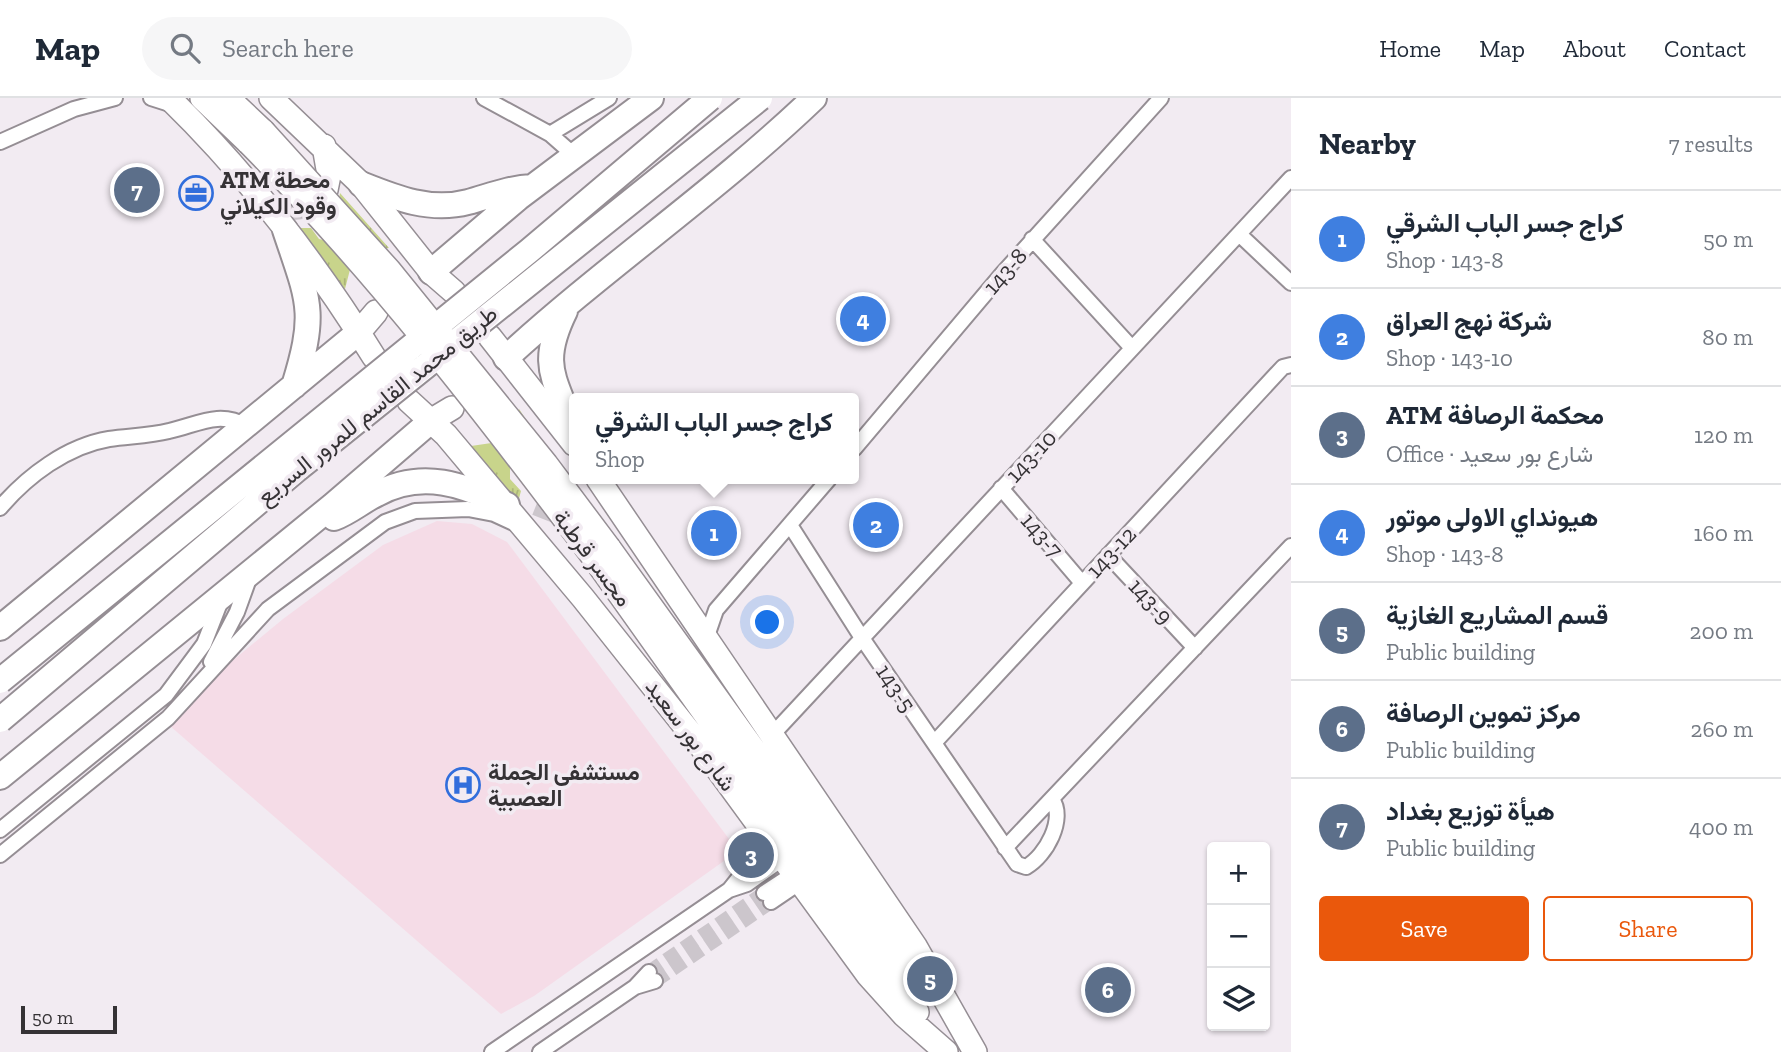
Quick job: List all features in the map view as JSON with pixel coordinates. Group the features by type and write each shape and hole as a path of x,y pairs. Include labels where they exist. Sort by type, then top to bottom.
{"highway":[{"path":"431,272 533,187 651,98"},
{"name":"طريق محمد القاسم للمرور السريع","path":"0,681 528,251 710,98"},
{"name":"طريق محمد القاسم للمرور السريع","path":"0,720 306,461 761,98"},
{"path":"506,358 814,98"},
{"path":"361,184 411,203 434,206 455,205 506,190 533,187"},
{"path":"286,220 310,315 306,348 294,386"},
{"path":"569,422 551,372 549,354 553,337 570,302"},
{"path":"0,628 359,332"},
{"path":"0,777 442,414"},
{"path":"310,524 339,516 388,488 423,481 459,484 507,505"}],"main road":[{"name":"مجسر قرطبة","path":"202,98 256,137 381,260 546,464 601,553 945,1051"},
{"name":"مجسر قرطبة","path":"228,98 256,137"},
{"path":"271,98 361,184 431,272 454,292"},
{"path":"174,102 256,195 286,220 374,357"},
{"path":"324,146 329,176 326,190"},
{"path":"407,286 431,272"},
{"path":"359,332 376,312"},
{"path":"490,337 569,437"},
{"path":"484,382 506,358"},
{"path":"409,401 442,414 507,505 536,525"},
{"path":"570,487 602,484 915,946 972,1048"},
{"name":"شارع بور سعيد","path":"536,525 546,552 703,749 886,995 945,1051"},
{"name":"مجسر قرطبة","path":"601,553 972,1048"}],"street":[{"path":"0,142 74,109 115,98"},
{"path":"151,98 174,102"},
{"path":"484,98 503,102 550,134 575,156"},
{"path":"550,134 609,98"},
{"name":"143-8","path":"859,443 1032,240 1161,98"},
{"name":"143-10","path":"772,735 1291,178"},
{"path":"1239,234 1291,283"},
{"path":"1032,240 1132,348"},
{"name":"143-12","path":"934,743 1283,367 1291,365"},
{"path":"0,508 43,468 84,446 106,439 173,430 221,417 233,418 246,426"},
{"path":"706,639 716,610 825,484"},
{"name":"143-7","path":"1001,488 1082,583"},
{"path":"0,855 154,730 197,688 268,609 392,518 415,511 468,509 536,525"},
{"name":"143-5","path":"790,525 862,638 1005,848"},
{"path":"1052,799 1059,811 1058,823 1035,862 1026,867 1017,864 1005,848 1291,546"},
{"name":"143-9","path":"1108,555 1195,648"},
{"path":"197,688 233,622 251,572"},
{"path":"0,830 171,690 204,644 223,595"},
{"path":"689,612 716,610"},
{"path":"492,1052 729,890 741,876 788,866"},
{"path":"768,898 788,866"},
{"path":"540,1052 652,976"}],"shaded area":[{"name":"مستشفى الجملة العصبية","path":"437,521 472,524 507,542 738,851 534,996 501,1014 162,719 283,619 383,545"}],"green space":[{"path":"340,193 389,248 354,254 345,289 300,228 311,228 319,239 332,242"},
{"path":"519,409 550,455 510,466 510,479 521,491 518,502 471,446 505,441"}],"tunnel":[{"path":"288,209 307,207 322,196"},
{"path":"543,519 551,499 564,489"},
{"path":"649,972 764,893"},
{"path":"655,981 771,902"}],"place":[{"name":"هيأة توزيع بغداد","path":"137,190"},
{"name":"ATM محطة وقود الكيلاني","path":"196,193"},
{"name":"هيونداي الاولى موتور","path":"863,319"},
{"name":"شركة نهج العراق","path":"876,525"},
{"name":"كراج جسر الباب الشرقي","path":"714,533"},
{"name":"مستشفى الجملة العصبية","path":"463,785"},
{"name":"ATM محكمة الرصافة","path":"751,855"},
{"name":"قسم المشاريع الغازية","path":"930,979"},
{"name":"مركز تموين الرصافة","path":"1108,990"}]}
